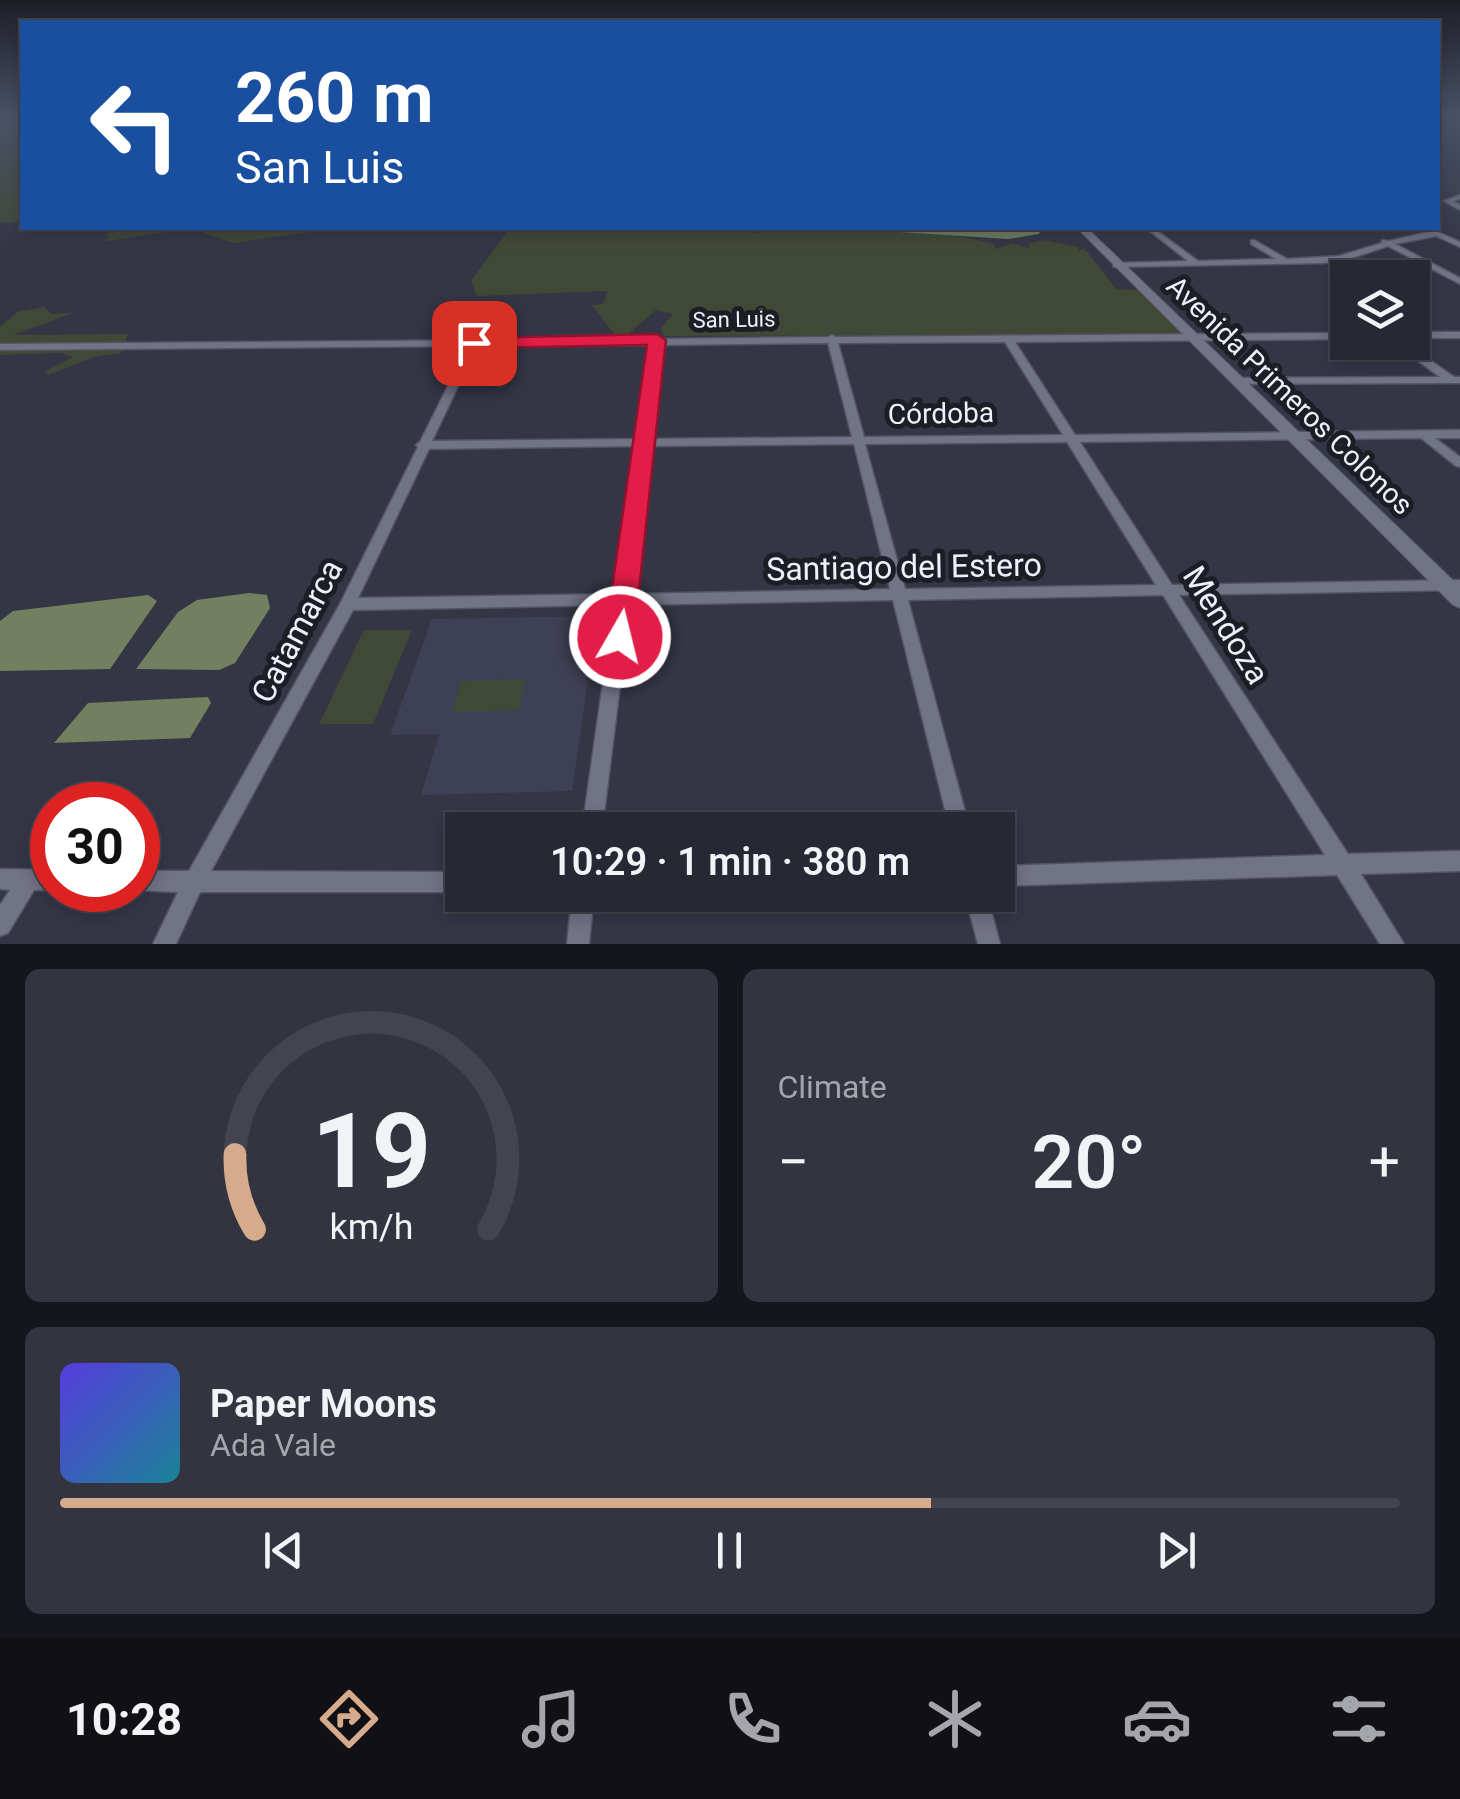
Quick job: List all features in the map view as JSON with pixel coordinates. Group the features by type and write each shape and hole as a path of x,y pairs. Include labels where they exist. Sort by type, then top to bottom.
{"street":[{"path":"1460,197 1447,202 1460,208"},
{"name":"Avenida Primeros Colonos","path":"1084,230 1455,590"},
{"path":"1151,230 1197,264"},
{"path":"1427,230 1460,246"},
{"path":"1117,265 1344,259 1405,235 1436,234"},
{"path":"1254,242 1286,262"},
{"path":"1385,242 1460,281"},
{"path":"1430,335 1460,335"},
{"name":"San Luis","path":"0,348 1330,336"},
{"path":"832,338 955,812"},
{"name":"Mendoza","path":"1008,338 1394,944"},
{"path":"595,812 657,340"},
{"name":"Catamarca","path":"164,944 194,882 348,604 474,343"},
{"path":"1424,360 1457,382"},
{"path":"1238,381 1457,382"},
{"path":"1424,434 1460,463"},
{"name":"Córdoba","path":"422,445 1460,434"},
{"name":"Santiago del Estero","path":"348,604 900,594 1455,590"},
{"path":"1015,875 1460,861"},
{"path":"0,880 28,880"},
{"path":"0,925 28,880"},
{"path":"160,882 445,882"},
{"path":"578,944 582,912"},
{"path":"980,912 988,944"}],"shaded area":[{"path":"0,160 20,160 20,222 0,223"},
{"path":"116,230 177,230 101,242 111,236 103,235"},
{"path":"196,230 748,230 755,234 769,230 892,230 973,239 994,244 996,249 1012,243 1028,248 1030,243 1044,240 1079,247 1078,251 1084,248 1116,289 1138,290 1181,331 1178,335 663,336 661,328 673,314 656,310 626,336 614,334 592,305 603,304 608,291 477,296 471,281 507,232 308,232 233,243"},
{"path":"867,230 1041,230 1039,234 1008,239"},
{"path":"44,307 51,314 73,313 13,335 128,334 121,353 94,357 48,375 44,372 73,357 60,353 0,355 0,327 17,312"},
{"path":"249,593 267,595 270,608 235,663 219,670 136,669 178,612 197,600"},
{"path":"148,595 157,601 110,669 0,671 0,621 13,611"},
{"path":"597,616 572,791 421,795 439,734 390,735 432,619"},
{"path":"364,630 412,630 373,724 319,724"},
{"path":"525,679 519,710 453,712 461,681"},
{"path":"208,697 211,703 190,738 54,743 88,703"}],"route":[{"path":"474,343 657,340 620,637"}]}
